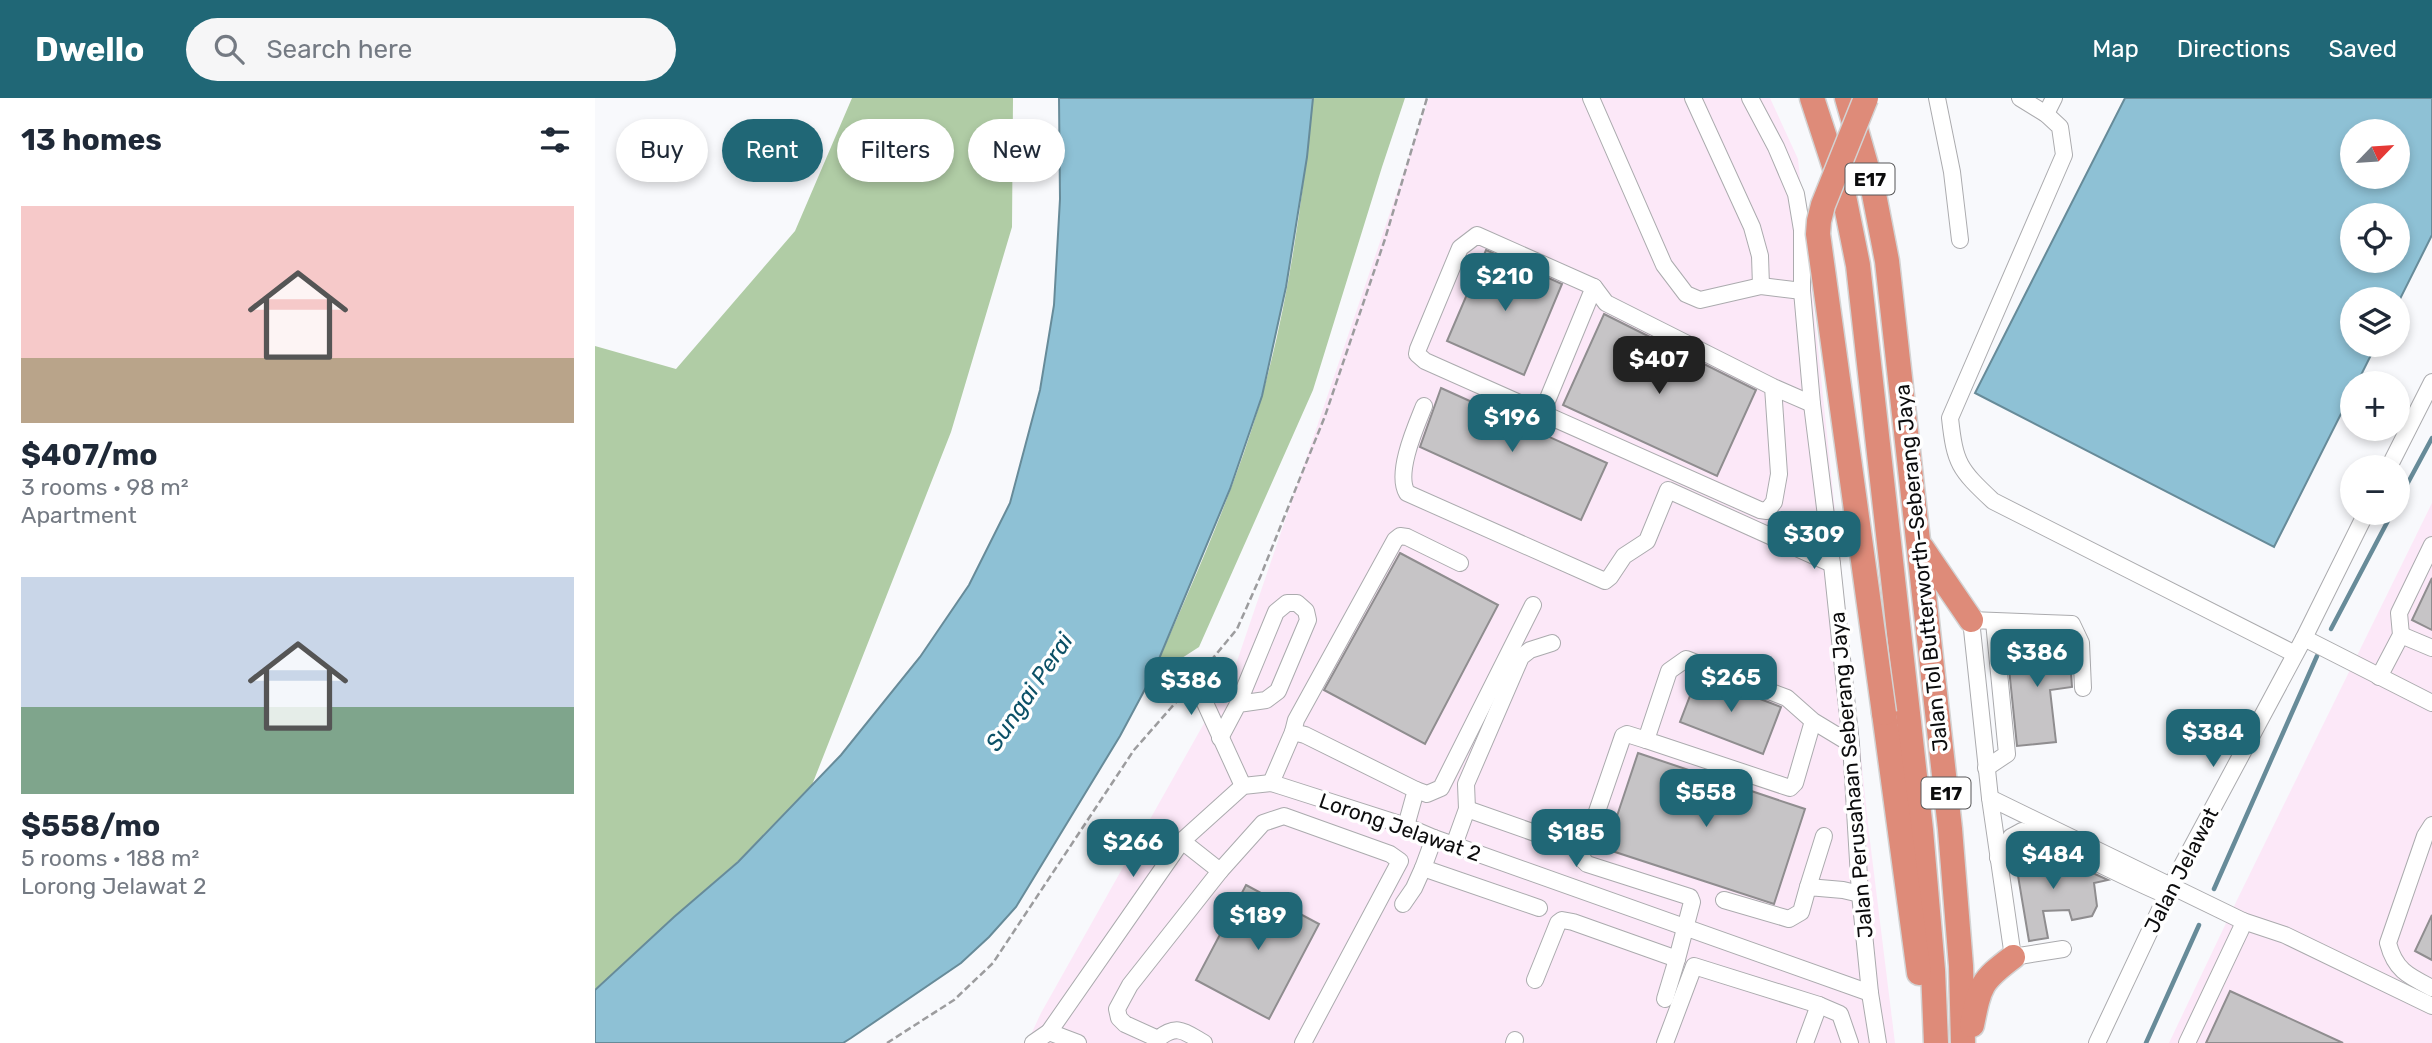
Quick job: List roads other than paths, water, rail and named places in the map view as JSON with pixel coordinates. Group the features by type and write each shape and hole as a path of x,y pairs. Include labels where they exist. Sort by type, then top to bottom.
{"highway":[{"name":"Jalan Tol Butterworth–Seberang Jaya","path":"1812,98 1844,196 1859,265 1921,830 1933,970 1934,1043"},
{"name":"Jalan Tol Butterworth–Seberang Jaya","path":"1847,98 1873,190 1887,261 1951,843 1966,1043"},
{"path":"1866,98 1823,205 1818,234 1912,932 1934,1043"},
{"path":"1919,544 1982,621"},
{"path":"1966,1043 1978,995 1989,975 2013,957"}],"street":[{"path":"1591,98 1664,265 1685,294 1700,300 1761,286 1802,291"},
{"path":"1693,98 1752,227 1760,256 1761,286"},
{"name":"Jalan Perusahaan Seberang Jaya","path":"1750,98 1776,147 1795,194 1802,230 1802,291 1812,404 1851,744 1860,894 1878,1043"},
{"path":"1937,98 1952,172 1961,240"},
{"path":"2020,98 2046,114 2060,127 2064,155 1950,418 1954,452 1966,476 1993,501 2295,654"},
{"path":"2046,114 2054,98"},
{"path":"1773,387 1779,474 1774,502 1767,511 1748,505 1425,361 1417,354 1460,248 1477,235 1594,287 1606,303 1812,404"},
{"path":"1542,413 1594,287"},
{"path":"2395,455 2432,382"},
{"path":"1424,405 1410,444 1403,483 1407,493 1605,581 1624,556 1647,541 1668,490 1832,564"},
{"name":"Jalan Jelawat","path":"2097,1043 2169,890 2304,638 2360,525"},
{"path":"1271,783 1296,720 1395,540 1406,537 1461,564"},
{"path":"2379,677 2401,635 2399,614 2432,545"},
{"path":"1220,738 1238,704 1276,612 1287,603 1297,603 1306,611 1308,621 1278,691 1266,700 1238,704"},
{"path":"1293,732 1305,735 1416,790 1427,794 1441,788 1533,605"},
{"path":"1982,621 2072,624 2081,643 2083,688"},
{"path":"1982,621 1986,768 2013,957 2063,948"},
{"path":"1982,621 2007,754 1986,768"},
{"path":"2401,635 2432,648"},
{"path":"2304,638 2432,703"},
{"path":"1454,845 1467,809 1466,784 1521,657 1530,650 1552,643"},
{"path":"1646,740 1669,671 1686,659 1787,698 1813,721 1851,744"},
{"path":"1033,1043 1049,1032 1182,841 1243,786 1195,681"},
{"path":"1665,999 1686,927 1692,902 1690,897 1587,864 1582,855 1623,736 1627,734 1646,740 1790,789 1795,783 1813,721"},
{"name":"Lorong Jelawat 2","path":"1243,786 1271,783 1406,826 1870,993"},
{"path":"1406,826 1416,790"},
{"path":"1990,798 2169,890 2243,921 2285,935 2432,1006"},
{"path":"1467,809 1569,845"},
{"path":"1205,1043 1182,1030 1172,1029 1158,1038 1125,1024 1119,1018 1117,1009 1129,985 1220,871 1262,823 1284,816 1390,854 1400,861 1303,1043"},
{"path":"2432,825 2425,836 2388,943 2392,960 2408,976 2432,988"},
{"path":"1998,858 2011,837 2022,831 2056,843 2129,879 2169,890"},
{"path":"1724,900 1789,919 1801,912 1824,836"},
{"path":"1403,904 1414,888 1434,838"},
{"path":"1182,841 1220,871"},
{"path":"1423,868 1539,908"},
{"path":"1808,887 1860,894"},
{"path":"1535,980 1558,923 1562,920 1677,959"},
{"path":"2187,1043 2243,921"},
{"path":"1665,1043 1694,966 1840,1014 1850,1043"},
{"path":"1805,1043 1819,1005"},
{"path":"1049,1032 1078,1043"}],"water":[{"name":"Sungai Perai","path":"1059,98 1313,98 1307,157 1286,287 1262,396 1230,489 1151,678 1120,736 1016,907 961,963 851,1038 843,1043 595,1043 595,990 738,862 841,755 920,657 969,585 1010,503 1040,390 1054,305 1060,182 1065,182 1065,119 1059,119"},
{"path":"2125,98 2432,98 2432,235 2406,287 2340,287 2340,357 2370,357 2363,371 2340,371 2340,416 2274,547 1975,393"}],"waterway":[{"path":"2410,479 2432,438"},
{"path":"2331,629 2386,525"},
{"path":"2214,889 2317,656"},
{"path":"2146,1043 2199,925"}]}
